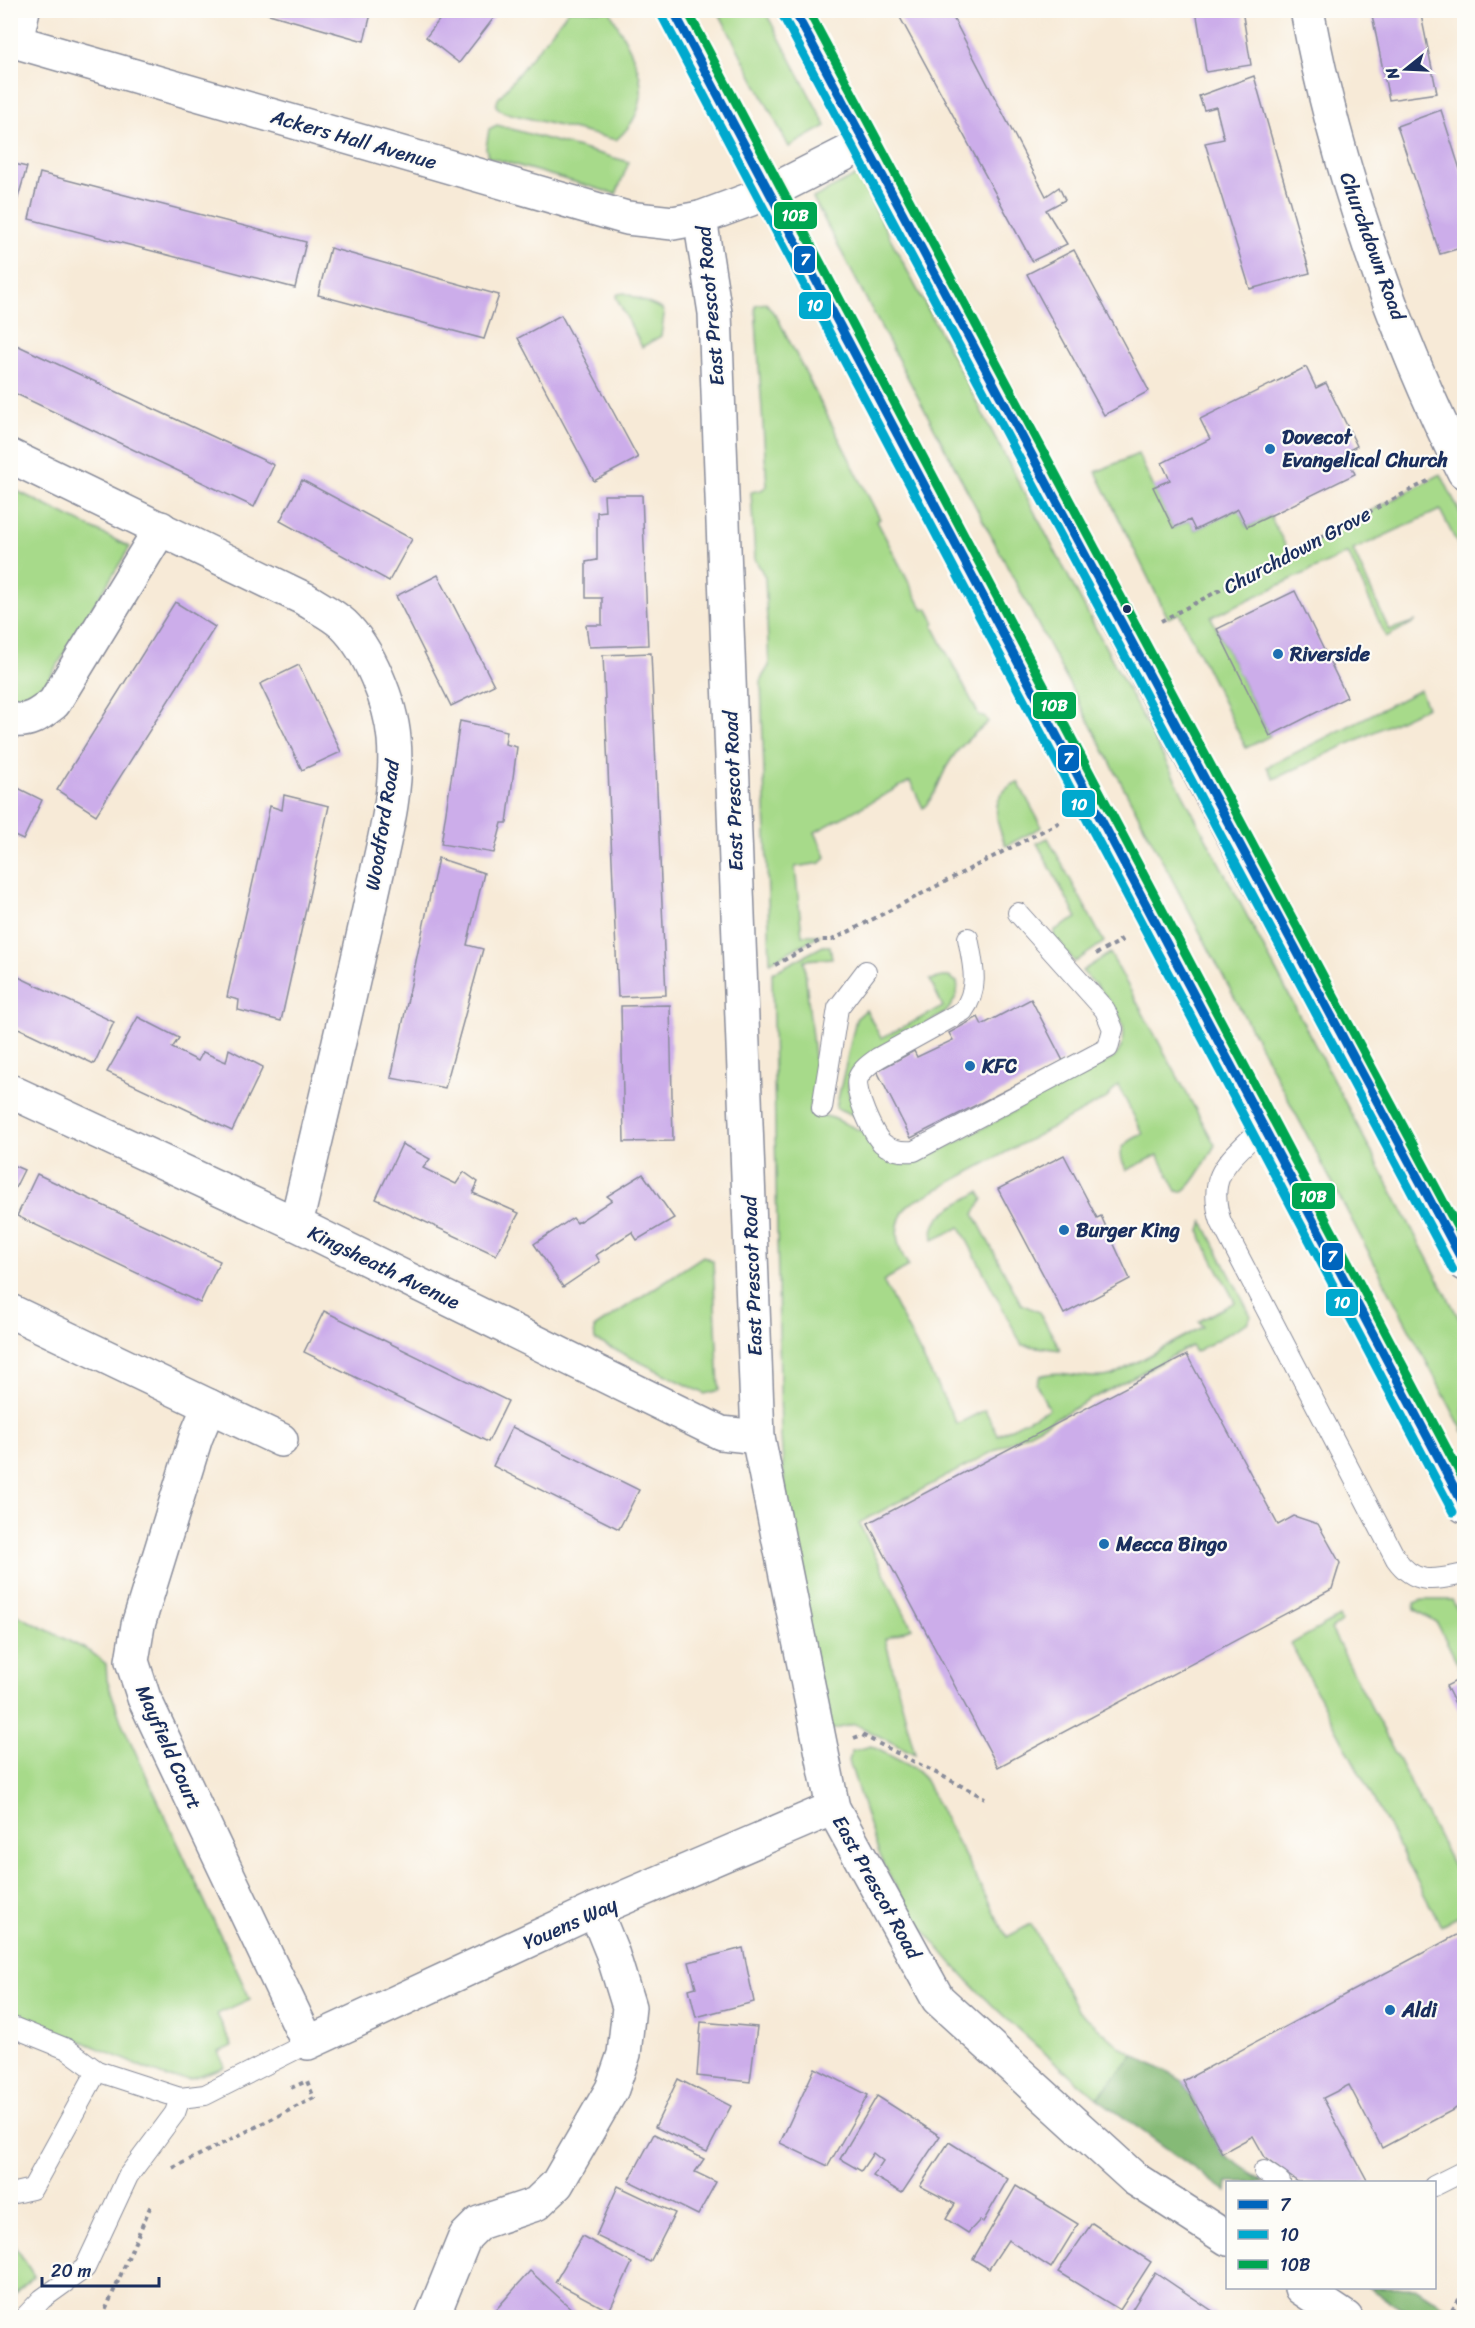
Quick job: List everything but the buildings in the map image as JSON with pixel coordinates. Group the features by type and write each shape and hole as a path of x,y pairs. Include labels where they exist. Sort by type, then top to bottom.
{"main road":[{"path":"673,10 1464,1506"},
{"path":"794,10 1125,636 1464,1264"},
{"name":"Churchdown Road","path":"1307,10 1326,101 1364,228 1425,387 1463,464"},
{"name":"Ackers Hall Avenue","path":"17,31 627,218 673,223 700,218"},
{"name":"East Prescot Road","path":"864,144 770,192 700,218 715,313 758,1437 833,1808 938,1999 1135,2179 1226,2238"},
{"name":"Woodford Road","path":"10,456 305,599 343,624 366,657 386,697 394,738 394,779 386,827 349,1002 296,1224"},
{"path":"10,719 19,721 38,717 54,704 160,528"},
{"name":"Kingsheath Avenue","path":"10,1091 296,1224 721,1432 758,1437"},
{"path":"10,1311 281,1440"},
{"name":"Mayfield Court","path":"209,1406 196,1437 138,1625 132,1661 144,1698 308,2043"},
{"name":"Youens Way","path":"308,2043 595,1910 833,1808"},
{"path":"432,2318 465,2237 479,2223 536,2204 557,2184 612,2089 624,2054 629,2007 612,1952 595,1910"},
{"path":"1302,2289 1346,2318"}],"lane":[{"path":"968,938 975,977 972,999 963,1011 878,1058 866,1067 858,1078 856,1091 862,1105 881,1142 891,1149 914,1151 1108,1048 1113,1029 1111,1019 1018,913"},
{"path":"822,1108 838,1008 866,971"},
{"path":"1262,1127 1220,1174 1215,1186 1215,1202 1221,1222 1396,1559 1406,1574 1426,1579 1464,1574"},
{"path":"10,2026 67,2049 97,2071 180,2098 205,2095 308,2043"},
{"path":"10,2194 32,2189 97,2071"},
{"path":"24,2318 42,2299 85,2268 128,2176 176,2112 180,2098"},
{"path":"1263,2171 1278,2181"},
{"path":"1436,2185 1464,2171"}],"path":[{"name":"Churchdown Grove","path":"1125,636 1179,613 1463,464"},
{"path":"740,975 772,967 821,940 832,940 1094,804"},
{"path":"1062,821 1067,831"},
{"path":"1072,974 1090,957 1121,941 1116,931"},
{"path":"820,1748 862,1736 985,1798"},
{"path":"168,2173 175,2167 314,2098 307,2081 286,2091"},
{"path":"102,2318 153,2201"},
{"path":"1448,2318 1464,2292"}],"green space":[{"path":"569,10 610,11 635,60 640,77 639,109 616,140 503,112 496,106 498,99"},
{"path":"718,11 765,11 826,126 789,147"},
{"path":"497,125 629,162 616,194 488,157 486,148 489,129"},
{"path":"857,175 1464,1328 1464,1433 813,198"},
{"path":"625,293 662,309 664,315 661,336 642,347 616,297 618,294"},
{"path":"766,303 778,319 880,519 877,521 923,610 927,608 935,623 933,626 979,715 984,716 988,722 953,757 932,798 923,808 910,781 815,832 826,857 821,863 795,867 802,935 820,935 770,962 761,679 769,666 765,577 755,559 751,492 767,486 755,305"},
{"path":"1138,454 1173,528 1190,520 1195,530 1238,509 1247,527 1270,516 1290,554 1441,474 1464,521 1464,557 1440,510 1353,550 1389,630 1416,621 1386,637 1348,553 1211,617 1270,736 1246,748 1179,613 1168,618 1096,472"},
{"path":"11,488 130,547 39,695 14,704 11,703"},
{"path":"1420,690 1427,707 1274,779 1267,767"},
{"path":"1018,782 1042,827 1006,846 997,818 998,801 1008,787"},
{"path":"1048,838 1104,942 1075,962 1053,938 1055,930 1077,918 1037,843"},
{"path":"823,946 830,946 832,958 804,960 816,1076 809,1112 833,1118 861,1131 865,1129 874,1144 890,1160 906,1165 915,1164 1114,1058 1122,1046 1124,1034 1122,1023 1109,1001 1082,971 1110,953 1215,1145 1195,1179 1181,1192 1177,1191 1158,1155 1127,1170 1121,1152 1126,1144 1143,1134 1118,1085 1107,1098 908,1205 899,1220 897,1236 901,1251 909,1266 883,1281 957,1424 985,1410 998,1435 1049,1409 1036,1384 1040,1376 1058,1373 1095,1377 1113,1375 1202,1327 1199,1321 1235,1302 1202,1239 1200,1231 1203,1222 1251,1316 1247,1323 1195,1352 1191,1346 859,1523 912,1628 885,1639 915,1754 855,1724 827,1731 785,1492 781,1436 772,973"},
{"path":"949,977 957,982 958,986 957,995 949,1009 852,1070 848,1088 858,1117 836,1108 856,1019 866,1010 881,1038 943,1007 930,980"},
{"path":"979,1192 983,1199 974,1214 1021,1304 1039,1312 1061,1350 1022,1345 960,1227 933,1240 933,1231 941,1216 947,1210"},
{"path":"703,1256 713,1261 719,1390 705,1394 595,1340 594,1328"},
{"path":"1422,1600 1452,1600 1464,1622 1464,1670 1462,1672 1437,1623 1415,1609 1414,1603"},
{"path":"11,1612 91,1652 106,1664 107,1680 121,1721 250,1999 217,2014 232,2046 218,2052 225,2067 189,2079 168,2078 11,2011"},
{"path":"1339,1617 1341,1622 1331,1629 1464,1887 1464,1913 1441,1926 1291,1644"},
{"path":"871,1746 916,1769 922,1775 1007,1937 1031,1924 1077,2009 1119,2046 1134,2055 1097,2098 1004,2017 974,1987 919,1923 897,1889 879,1853 849,1761 852,1751"},
{"path":"1134,2055 1183,2081 1222,2153 1263,2181 1226,2181 1226,2191 1097,2098"},
{"path":"11,2239 34,2276 11,2299"},
{"path":"1372,2289 1418,2289 1448,2309 1442,2317 1415,2317"}],"transit line":[{"name":"7","path":"673,10 1464,1506"},
{"name":"10B","path":"687,10 1464,1481"},
{"name":"7","path":"794,10 1464,1264"},
{"name":"10B","path":"808,10 1464,1240"},
{"name":"10","path":"662,16 1453,1512"},
{"name":"10","path":"783,16 1453,1270"}],"place":[{"name":"Dovecot Evangelical Church","path":"1270,449"},
{"name":"Riverside","path":"1278,654"},
{"name":"KFC","path":"970,1066"},
{"name":"Burger King","path":"1064,1230"},
{"name":"Mecca Bingo","path":"1104,1544"},
{"name":"Aldi","path":"1390,2010"}]}
